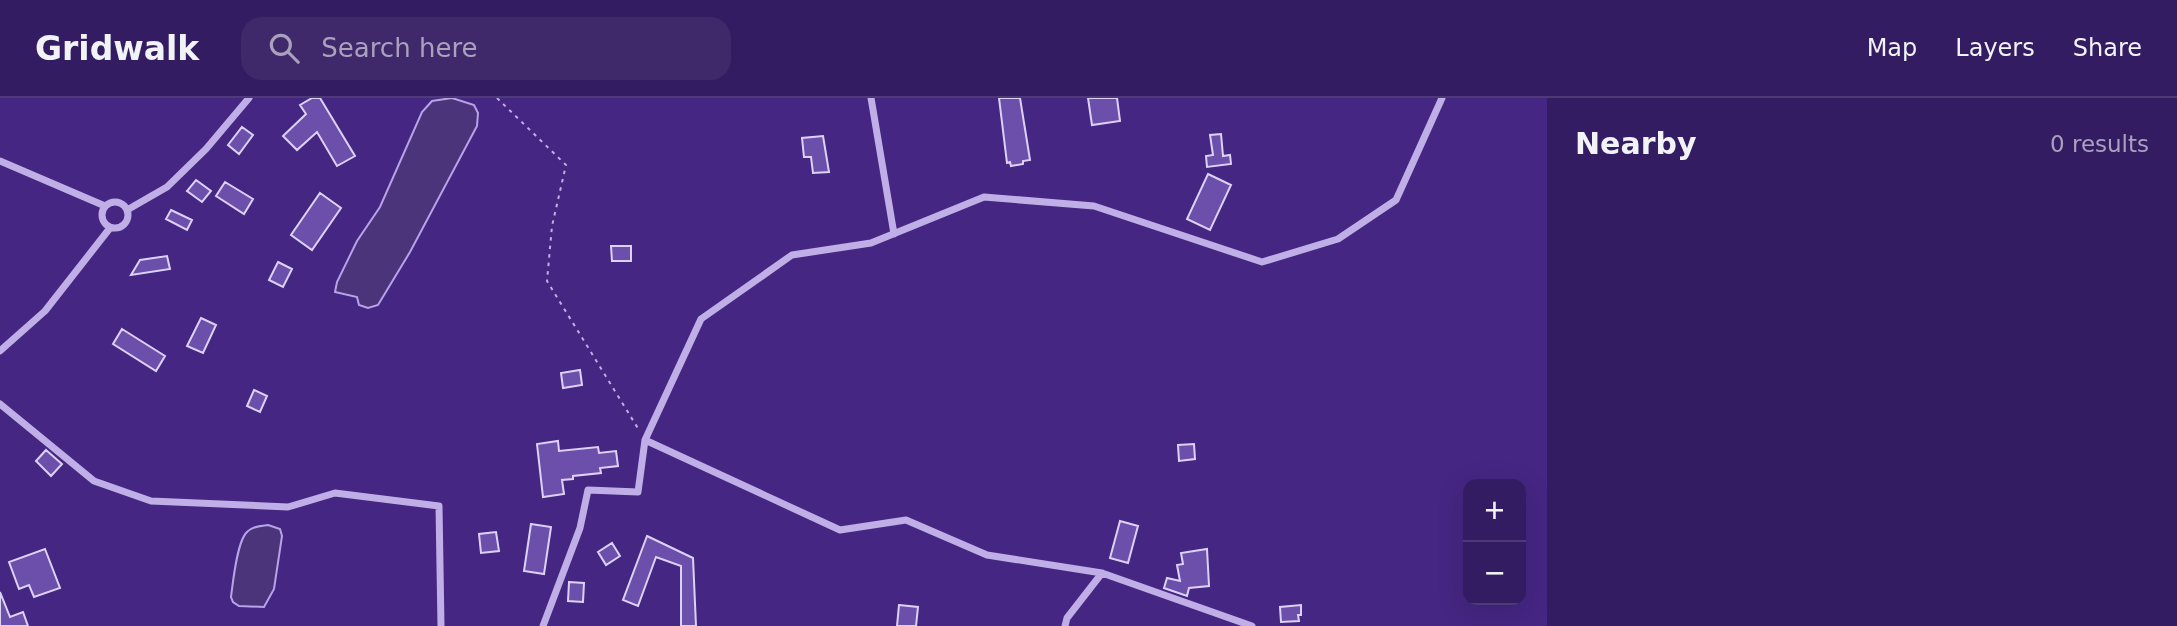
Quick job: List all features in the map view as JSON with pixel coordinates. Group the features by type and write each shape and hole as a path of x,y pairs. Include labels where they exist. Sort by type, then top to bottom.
{"street":[{"path":"127,210 167,187 206,149 249,98"},
{"path":"871,98 894,234"},
{"path":"543,626 580,528 588,490 638,492 646,440 701,319 792,255 871,243 984,197 1094,206 1262,262 1338,239 1396,200 1442,98"},
{"path":"0,161 105,206"},
{"path":"120,203 127,210 124,225 115,229 105,225 102,216 105,206 120,203"},
{"path":"0,351 45,311 110,228"},
{"path":"0,404 94,481 151,501 288,507 335,493 439,506 441,626"},
{"path":"646,440 840,530 906,520 987,555 1102,573 1251,626"},
{"path":"1065,626 1067,618 1102,573"}],"path":[{"path":"496,98 566,165 552,226 547,281 646,440"}],"shaded area":[{"path":"452,98 474,105 478,113 477,126 410,252 378,305 368,308 359,305 357,297 335,292 337,282 357,241 380,207 422,112 432,101"},
{"path":"268,525 280,529 282,536 274,589 264,607 239,606 231,597 241,544 249,530"}],"building":[{"path":"312,98 320,98 355,156 337,166 317,132 297,150 283,136 306,114 300,105"},
{"path":"999,98 1020,98 1030,160 1023,161 1023,164 1011,166 1010,162 1007,163"},
{"path":"1088,98 1117,98 1120,121 1092,125"},
{"path":"242,127 253,135 239,154 228,145"},
{"path":"1221,134 1223,156 1230,155 1231,164 1207,167 1206,156 1213,155 1210,135"},
{"path":"823,136 829,172 813,173 811,157 804,157 802,138"},
{"path":"1208,174 1231,185 1210,230 1187,219"},
{"path":"196,180 211,191 202,202 187,191"},
{"path":"225,182 253,199 244,214 216,196"},
{"path":"320,193 341,208 312,250 291,235"},
{"path":"171,210 192,220 187,230 166,219"},
{"path":"611,246 631,246 631,261 612,261"},
{"path":"167,256 170,269 131,275 140,260"},
{"path":"278,262 292,269 283,287 269,280"},
{"path":"201,318 216,325 203,353 187,346"},
{"path":"122,329 165,356 156,371 113,344"},
{"path":"580,370 582,385 563,388 561,373"},
{"path":"254,390 267,396 260,412 247,406"},
{"path":"558,441 559,451 598,447 599,453 616,451 618,466 600,468 601,473 562,480 564,494 543,497 537,444"},
{"path":"1194,444 1195,459 1179,461 1178,445"},
{"path":"46,450 62,464 51,476 36,461"},
{"path":"1120,521 1138,526 1128,563 1110,558"},
{"path":"531,524 551,527 544,574 524,571"},
{"path":"496,532 499,551 481,553 479,534"},
{"path":"647,536 693,558 696,626 681,626 681,566 656,557 638,606 623,600"},
{"path":"612,543 620,556 606,565 598,552"},
{"path":"45,549 60,588 34,597 29,585 19,589 9,562"},
{"path":"1207,549 1209,586 1189,588 1187,596 1164,588 1167,578 1180,581 1177,565 1183,564 1181,553"},
{"path":"569,582 584,583 583,602 568,601"},
{"path":"0,592 10,617 23,612 28,626 0,626"},
{"path":"899,605 918,607 916,626 897,626"},
{"path":"1301,605 1299,621 1281,622 1280,607"}]}
